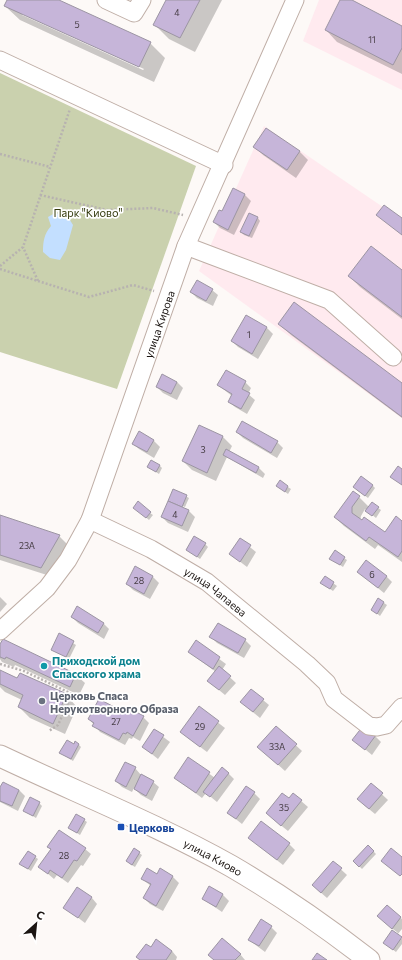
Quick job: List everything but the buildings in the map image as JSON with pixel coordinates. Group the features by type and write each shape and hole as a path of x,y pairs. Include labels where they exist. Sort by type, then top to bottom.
{"main road":[{"name":"улица Киово","path":"0,756 161,831 231,866 325,926 369,960"}],"street":[{"path":"106,0 134,14 142,0"},
{"name":"улица Кирова","path":"0,631 47,588 68,560 90,520 186,246 224,165 295,0"},
{"path":"0,60 224,165"},
{"path":"186,246 329,300 394,357"},
{"name":"улица Чапаева","path":"90,520 151,549 206,582 327,683 334,699 368,726 376,727 386,725 402,707"}],"path":[{"path":"74,95 23,247 0,267 89,297 133,285 168,295"},
{"path":"0,154 50,167"},
{"path":"40,195 107,210 153,208 199,219"},
{"path":"23,247 38,281"},
{"path":"0,664 24,671 72,694 58,725 49,731"}],"shaded area":[{"path":"319,0 402,0 402,90 303,41"},
{"path":"264,126 402,220 402,418 199,271"}],"green space":[{"name":"Парк \"Киово\"","path":"0,73 196,166 117,389 0,352"}],"water":[{"path":"55,213 68,217 73,225 66,250 60,260 50,258 43,252 44,238 51,226 48,217"}],"place":[{"name":"Приходской дом Спасского храма","path":"44,666"},
{"name":"Церковь Спаса Нерукотворного Образа","path":"42,701"},
{"name":"Церковь","path":"121,827"}]}
